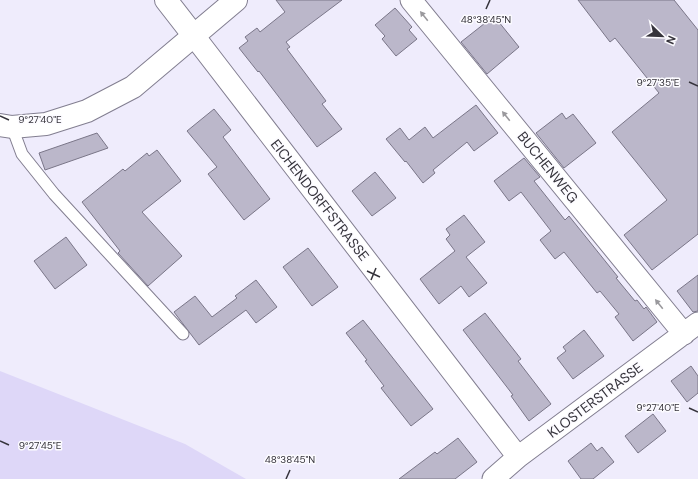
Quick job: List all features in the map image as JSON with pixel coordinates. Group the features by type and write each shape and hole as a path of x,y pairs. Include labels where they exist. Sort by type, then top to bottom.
{"main road":[{"name":"EICHENDORFFSTRASSE","path":"166,0 194,36"},
{"path":"6,126 46,124 87,111 133,87 236,0"}],"street":[{"name":"BUCHENWEG","path":"411,0 691,329"},
{"name":"EICHENDORFFSTRASSE","path":"194,36 518,457"},
{"name":"KLOSTERSTRASSE","path":"493,479 518,457 691,329"}],"lane":[{"path":"6,126 22,154 54,194 182,334"}],"shaded area":[{"path":"0,371 185,444 246,479 0,479"}],"building":[{"path":"276,0 342,0 286,42 290,47 287,49 326,101 322,104 342,129 317,147 259,71 258,72 239,48 248,41 245,37 257,28 260,32 285,12"},
{"path":"578,0 674,0 698,30 698,234 652,270 624,235 667,200 612,132 659,93 615,38 610,42"},
{"path":"395,8 412,27 409,30 417,39 396,56 382,39 385,36 375,25"},
{"path":"494,16 519,47 487,74 461,42"},
{"path":"476,105 498,133 474,151 467,142 433,170 435,173 423,183 386,139 400,128 409,140 425,127 433,138"},
{"path":"214,109 231,130 223,137 270,199 244,220 208,174 217,167 187,131"},
{"path":"562,113 566,119 573,114 596,143 564,168 536,133"},
{"path":"97,133 108,148 45,170 39,153"},
{"path":"157,150 181,181 142,212 182,256 148,286 118,253 120,251 82,202 123,169 125,171 147,153 149,156"},
{"path":"524,158 540,177 534,181 565,220 569,216 618,277 616,278 635,301 637,300 644,309 646,307 657,322 633,341 615,317 619,314 600,291 597,293 564,252 555,259 540,240 551,231 521,192 509,201 494,181"},
{"path":"375,172 396,198 372,216 352,191"},
{"path":"464,215 485,242 466,257 487,283 469,297 461,286 439,304 420,279 455,251 446,239 450,235 446,229"},
{"path":"66,237 87,265 55,289 34,261"},
{"path":"308,248 338,287 312,306 283,267"},
{"path":"698,275 698,311 693,312 677,291"},
{"path":"256,280 277,307 256,323 246,310 199,345 174,312 195,296 212,317 237,298 235,296"},
{"path":"485,313 521,359 518,361 551,404 529,421 511,396 513,395 463,330"},
{"path":"363,320 433,409 411,426 381,388 384,386 365,361 367,360 346,333"},
{"path":"584,330 604,356 573,379 557,358 566,351 563,347"},
{"path":"691,366 698,376 698,393 687,402 671,381"},
{"path":"653,414 666,431 638,453 625,436"},
{"path":"458,438 477,462 455,479 399,479 435,452 437,454"},
{"path":"591,443 597,451 602,447 614,462 593,479 581,479 568,461"}]}
